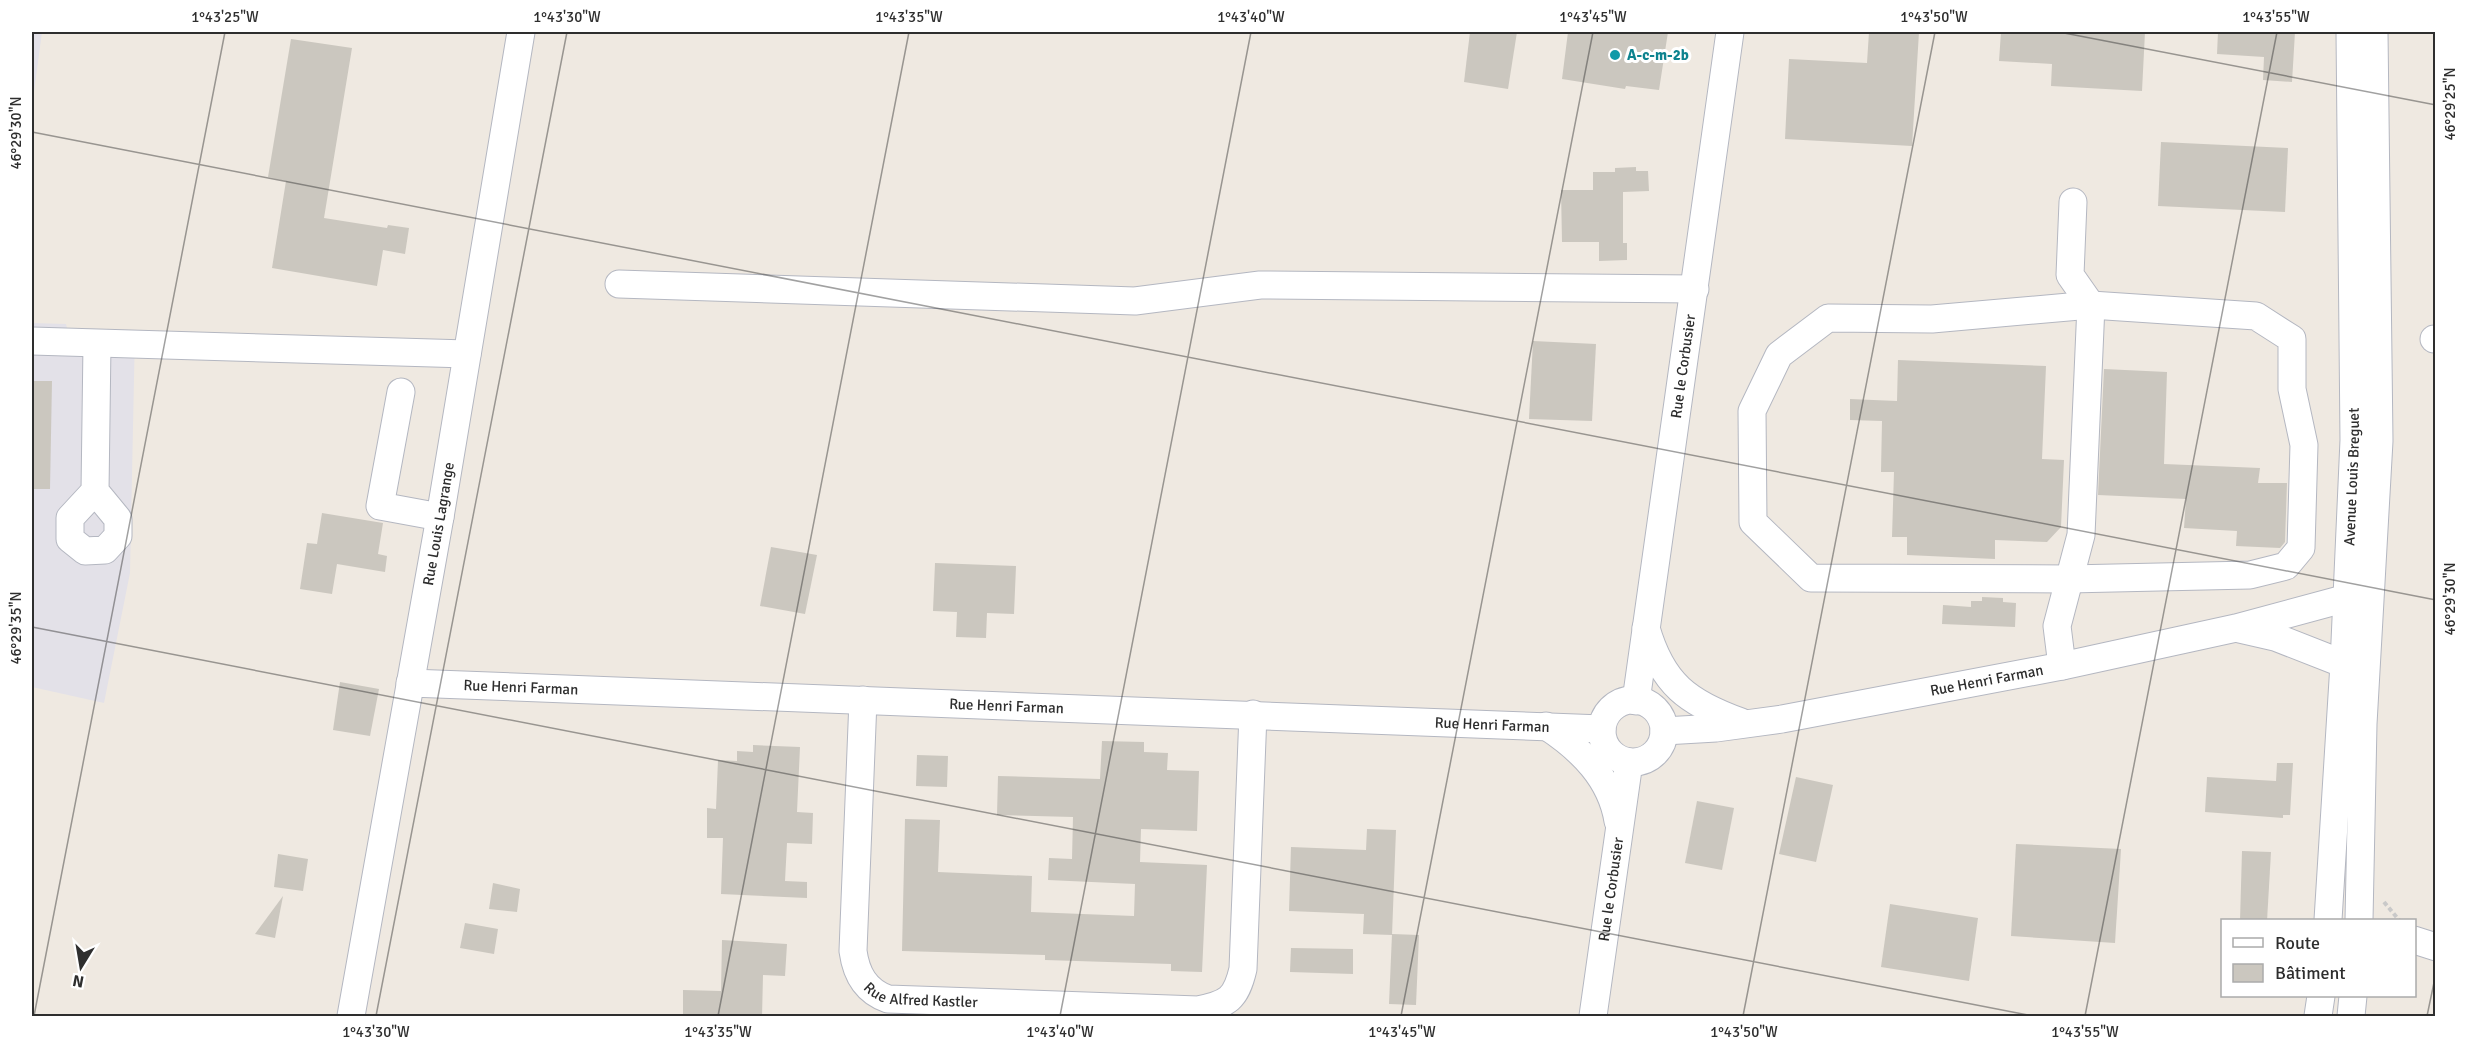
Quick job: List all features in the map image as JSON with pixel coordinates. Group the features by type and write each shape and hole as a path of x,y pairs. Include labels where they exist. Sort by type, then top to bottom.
{"street":[{"name":"Rue Louis Lagrange","path":"351,1017 440,517 521,32"},
{"name":"Rue le Corbusier","path":"1636,701 1730,32"},
{"name":"Avenue Louis Breguet","path":"2350,32 2354,440 2359,598"},
{"name":"Avenue Louis Breguet","path":"2328,919 2355,665 2359,598 2379,441 2374,32"},
{"path":"2062,666 2057,626 2080,536 2091,305 2070,275 2073,202"},
{"path":"619,284 1135,301 1260,285 1695,289"},
{"path":"2091,305 2256,316 2292,339 2292,389 2304,445 2301,548 2286,566 2250,574 2069,579 1811,578 1753,522 1752,411 1779,355 1828,318 1932,319 2091,305"},
{"path":"32,341 97,344 149,337 467,354"},
{"path":"95,491 97,344"},
{"path":"401,392 380,506 440,517"},
{"name":"Rue Henri Farman","path":"1664,731 1747,724 2062,666 2359,598"},
{"path":"1646,626 1659,660 1682,692 1711,711 1747,724"},
{"name":"Rue Henri Farman","path":"2236,628 2275,637 2355,665"},
{"name":"Avenue Louis Breguet","path":"2355,665 2359,919"},
{"name":"Rue Henri Farman","path":"410,682 1602,729"},
{"name":"Rue Alfred Kastler","path":"863,700 853,951 855,969 876,995 888,999 1198,1010 1214,1007 1228,1000 1238,988 1243,969 1253,714"},
{"path":"1636,701 1649,705 1657,711 1664,731 1659,748 1653,755 1644,760 1629,762 1614,756 1607,748 1602,739 1602,729 1611,709 1620,703 1636,701"},
{"path":"1546,726 1565,738 1587,758 1599,773 1617,812 1620,828"},
{"name":"Rue le Corbusier","path":"1593,1017 1629,762"},
{"path":"2416,940 2436,947"},
{"path":"2318,1017 2321,997"},
{"path":"2351,1017 2353,997"}],"shaded area":[{"path":"32,32 42,32 32,107"},
{"path":"32,323 66,324 67,328 135,330 130,573 104,703 32,687"}],"building":[{"path":"1470,32 1517,32 1508,89 1464,82"},
{"name":"A-c-m-2b","path":"1568,32 1668,32 1659,90 1626,86 1625,89 1562,79"},
{"path":"1869,32 1919,32 1912,146 1785,139 1789,59 1867,63"},
{"path":"2001,32 2145,32 2142,91 2051,86 2052,64 1999,61"},
{"path":"2218,32 2295,32 2292,82 2263,80 2264,57 2217,54"},
{"path":"291,39 352,48 324,218 387,228 388,225 409,228 405,254 383,250 377,286 272,268 286,181 268,177"},
{"path":"2161,142 2288,148 2285,212 2158,206"},
{"path":"1636,167 1636,171 1648,171 1649,191 1623,192 1623,243 1627,243 1627,260 1599,261 1599,242 1562,242 1561,190 1593,190 1593,172 1615,172 1615,168"},
{"path":"1533,341 1596,344 1592,421 1529,419"},
{"path":"1898,360 2046,366 2042,459 2064,460 2061,527 2047,542 1995,540 1995,559 1907,555 1907,537 1892,537 1894,472 1881,472 1882,421 1850,420 1850,399 1897,401"},
{"path":"2104,369 2167,372 2164,464 2260,468 2258,483 2287,483 2285,542 2280,548 2236,546 2237,531 2184,528 2186,499 2098,495"},
{"path":"32,381 52,381 50,489 32,489"},
{"path":"322,513 383,523 378,554 387,556 385,572 337,564 332,594 300,589 307,543 317,544"},
{"path":"771,547 817,555 805,614 760,606"},
{"path":"935,563 1016,566 1014,614 987,613 986,638 956,637 957,612 933,611"},
{"path":"1982,597 2003,598 2003,602 2016,603 2015,627 1942,624 1943,605 1971,607 1971,601 1982,601"},
{"path":"340,682 379,689 370,736 333,730"},
{"path":"1102,741 1144,742 1144,752 1168,753 1167,770 1199,771 1197,831 1141,829 1140,862 1207,865 1202,972 1171,971 1171,964 1045,960 1045,955 902,951 905,819 940,820 938,872 1032,876 1031,912 1134,916 1135,884 1048,880 1049,858 1072,859 1073,817 997,815 998,776 1100,779"},
{"path":"753,745 800,747 797,812 813,813 812,844 787,843 785,881 807,882 807,898 721,894 723,838 707,838 707,808 716,809 718,760 737,761 737,751 753,752"},
{"path":"917,755 948,756 947,787 916,786"},
{"path":"2277,763 2293,763 2290,815 2283,815 2283,818 2205,812 2207,777 2276,781"},
{"path":"1796,777 1833,785 1816,862 1779,854"},
{"path":"1697,801 1734,808 1722,870 1685,863"},
{"path":"1367,829 1396,830 1392,935 1363,934 1364,914 1289,911 1291,847 1366,850"},
{"path":"2016,844 2121,849 2115,943 2011,936"},
{"path":"2242,851 2271,852 2267,919 2240,919"},
{"path":"278,854 308,859 303,891 274,887"},
{"path":"493,883 520,889 517,912 489,909"},
{"path":"283,896 275,938 255,934"},
{"path":"1890,904 1978,918 1969,981 1881,967"},
{"path":"465,923 498,929 494,954 460,948"},
{"path":"1392,934 1419,935 1416,1005 1389,1004"},
{"path":"722,940 787,944 785,976 763,975 762,1017 683,1017 683,990 721,991"},
{"path":"1291,948 1353,949 1353,974 1290,972"}],"place":[{"name":"A-c-m-2b","path":"1615,55"}]}
